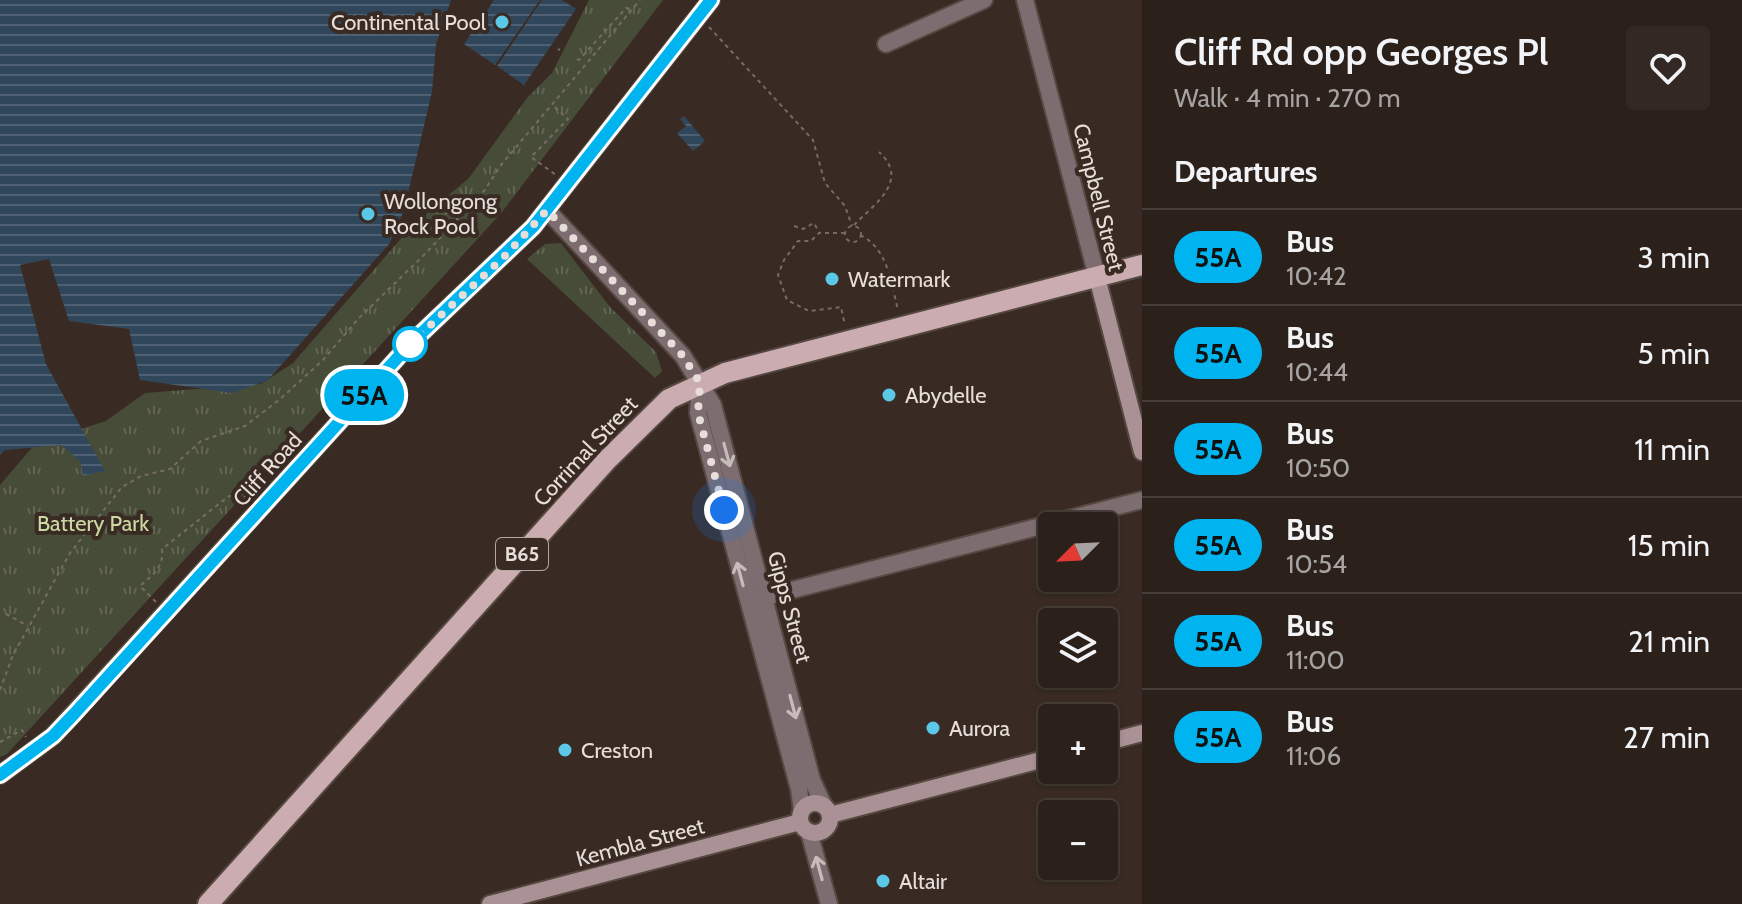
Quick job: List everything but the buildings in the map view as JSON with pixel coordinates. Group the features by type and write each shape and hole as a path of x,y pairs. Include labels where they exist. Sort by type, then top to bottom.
{"main road":[{"name":"Cliff Road","path":"0,775 53,736 410,344 507,254 547,210 603,134 711,0"},
{"name":"Corrimal Street","path":"208,904 641,423 669,399 700,383 1142,265"},
{"name":"Campbell Street","path":"1097,277 1142,452"},
{"path":"1118,739 1142,733"},
{"path":"804,822 826,829 827,810 1038,760"},
{"name":"Kembla Street","path":"490,904 804,822 811,804 827,810"}],"street":[{"path":"886,44 984,0"},
{"name":"Campbell Street","path":"1025,0 1097,277"},
{"path":"547,210 683,356 700,383"},
{"name":"Gipps Street","path":"700,383 713,405 812,780 827,810"},
{"name":"Gipps Street","path":"700,383 698,413 799,789 804,822 829,904"},
{"path":"748,602 1142,500"}],"path":[{"path":"0,690 29,627 70,553 122,487 141,476 170,469 201,441 245,426 322,361 359,318 458,219 640,0"},
{"path":"577,59 607,33 626,8 632,9"},
{"path":"709,26 813,140 825,183 845,206 860,235 872,241 883,256 898,311"},
{"path":"554,106 568,119 531,157 560,177"},
{"path":"845,325 841,307 809,311 787,300 780,290 778,275 796,243 811,241 819,233 845,233 882,202 889,190 890,170 879,152"},
{"path":"434,226 449,210 458,219"},
{"path":"794,226 808,228 814,223 819,233"},
{"path":"845,233 851,241 860,235"},
{"path":"153,599 140,586 156,573 163,559 162,549 229,496 270,499"},
{"path":"6,614 29,627"},
{"path":"0,742 22,730 26,738"}],"green space":[{"name":"Battery Park","path":"589,0 663,0 502,212 7,754 0,757 0,485 36,443 106,421 145,393 261,384 293,363 411,227 469,178 527,98 552,73"},
{"path":"561,243 610,307 656,352 662,371 655,378 527,259 545,244"}],"water":[{"path":"0,0 451,0 436,44 432,92 404,210 390,243 267,381 232,393 140,380 129,329 69,321 49,259 20,265 46,364 105,471 83,476 80,461 61,445 5,450 0,455"},
{"name":"Continental Pool","path":"494,0 540,0 495,65 464,44"},
{"path":"542,0 562,0 576,9 524,85 497,66"},
{"path":"684,116 705,141 693,151 677,133 686,126 680,119"}],"bus line":[{"name":"55A","path":"0,775 53,736 410,344 533,227 711,0"}],"place":[{"name":"Continental Pool","path":"502,22"},
{"name":"Wollongong Rock Pool","path":"368,214"},
{"name":"Watermark","path":"832,279"},
{"name":"Abydelle","path":"889,395"},
{"name":"Aurora","path":"933,728"},
{"name":"Creston","path":"565,750"},
{"name":"Altair","path":"883,881"}],"route":[{"path":"410,344 507,254 547,210 683,356 700,383 698,413 724,510"}]}
